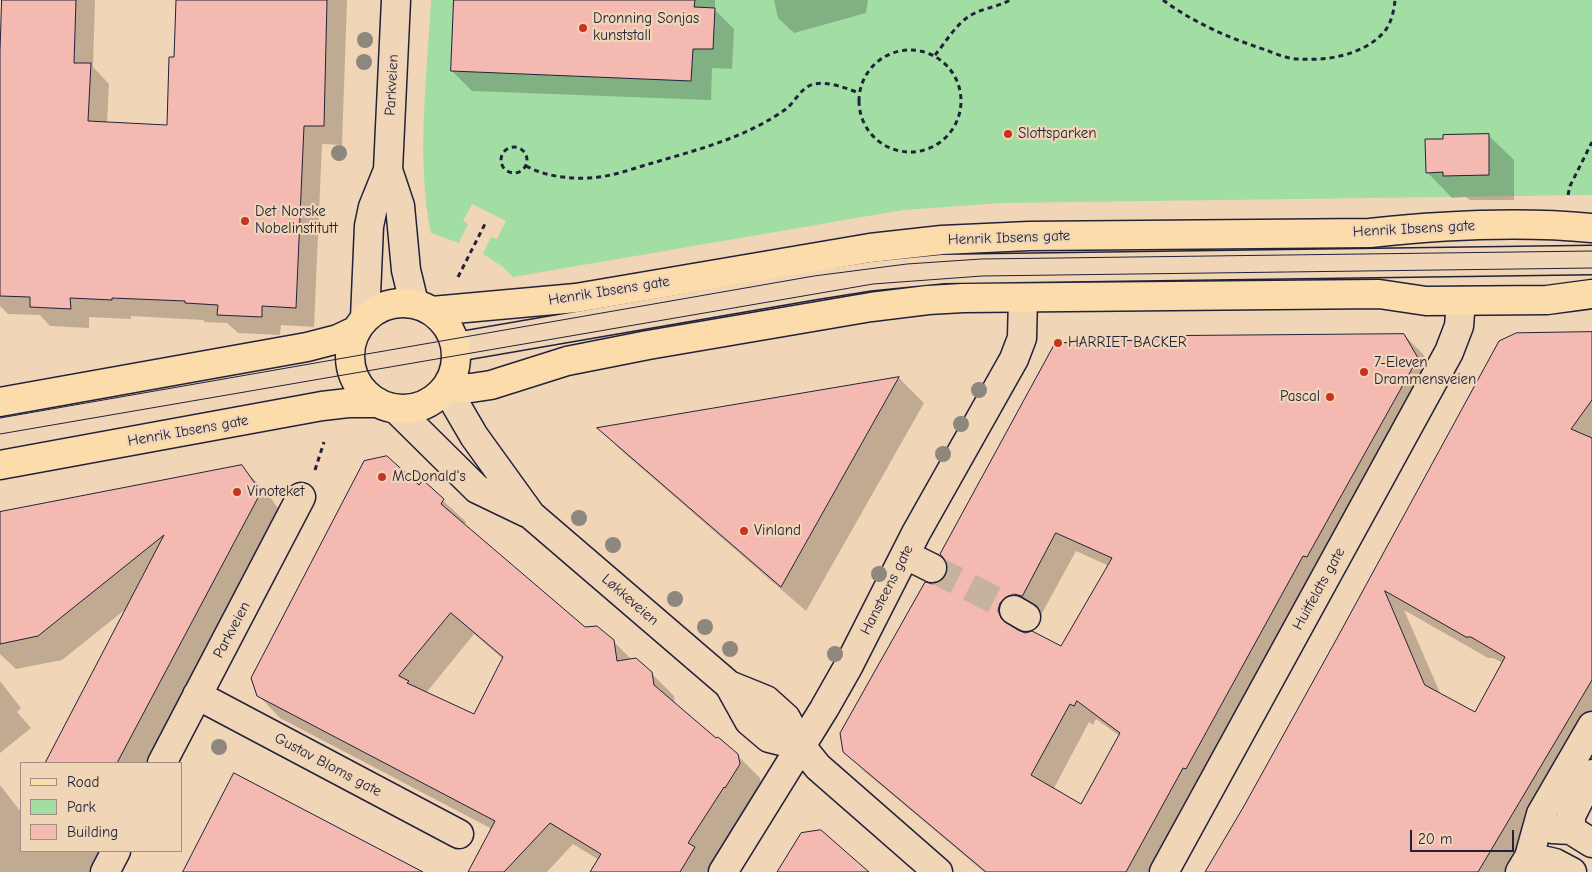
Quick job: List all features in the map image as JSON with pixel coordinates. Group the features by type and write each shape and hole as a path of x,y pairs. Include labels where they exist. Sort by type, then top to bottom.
{"main road":[{"name":"Henrik Ibsens gate","path":"423,307 576,298 870,248 942,240 1029,236 1370,233 1424,227 1545,224 1592,228"},
{"path":"446,388 471,388 491,385 567,361 611,351 871,306 928,300 1379,294 1426,301 1461,301 1547,300 1592,294"},
{"path":"0,402 307,347 338,339 361,324 373,311 383,306 404,302 423,307 443,320 450,330 456,347 456,367 446,388 429,403 418,407 386,406 366,394 358,385 350,358 350,348 361,324"},
{"name":"Henrik Ibsens gate","path":"0,465 322,406 348,403 386,406"}],"street":[{"name":"Parkveien","path":"361,324 369,226 373,207 388,170 396,0"},
{"name":"Parkveien","path":"388,170 400,206 406,270 423,307"},
{"path":"456,347 824,284 890,274 943,269 1592,260"},
{"name":"Hansteens gate","path":"723,872 849,666 916,533 1019,348 1023,330 1023,298"},
{"name":"Huitfeldts gate","path":"1164,872 1450,352 1459,326 1461,301"},
{"name":"Løkkeveien","path":"446,388 474,436 531,514 729,685 749,721 769,738 801,746"},
{"name":"Løkkeveien","path":"386,406 477,489 531,514"},
{"name":"Parkveien","path":"163,762 302,497"},
{"path":"906,555 932,568"},
{"name":"Gustav Bloms gate","path":"197,695 458,834"},
{"path":"1532,844 1592,726"},
{"path":"801,746 818,767 843,791 938,872"},
{"path":"1581,836 1571,816 1592,774"},
{"path":"1532,844 1556,829 1581,836"},
{"path":"1532,844 1555,863 1572,872"},
{"path":"105,872 115,852"}],"path":[{"path":"935,55 959,25 972,14 999,6 1010,0"},
{"path":"1163,0 1206,27 1240,42 1298,60 1328,58 1363,49 1384,32 1390,20 1395,0"},
{"path":"903,50 920,50 935,55 948,66 957,79 961,94 961,110 955,125 946,138 933,148 917,152 901,152 886,147 873,137 864,124 859,109 859,92 864,77 874,64 887,54 903,50"},
{"path":"526,166 540,173 565,177 589,178 616,174 713,145 756,127 787,108 808,86 816,83 838,86 859,92"},
{"path":"1568,200 1570,186 1592,142"},
{"path":"508,148 520,148 526,154 528,162 526,166 521,172 512,174 504,170 500,162 502,153 508,148"},
{"path":"457,279 486,222"}],"green space":[{"name":"Slottsparken","path":"431,0 1592,0 1592,195 1002,203 903,210 513,277 503,267 483,254 491,237 497,239 506,221 472,204 463,221 468,224 459,243 431,233 424,176 423,147"}],"building":[{"path":"2,0 76,0 74,63 91,63 88,121 167,125 169,57 174,57 176,0 327,0 324,126 304,126 296,308 262,306 262,317 217,315 218,305 185,303 185,301 70,298 71,309 30,307 30,297 0,296 0,52"},
{"name":"Dronning Sonjas kunststall","path":"454,0 695,0 694,7 715,8 713,49 693,49 691,81 451,71"},
{"path":"1489,134 1489,175 1443,176 1443,172 1426,173 1425,139 1443,139 1443,135"},
{"path":"1592,332 1592,400 1571,429 1592,438 1592,680 1478,872 1205,872 1244,806 1336,640 1499,341 1516,333","holes":["1385,591 1466,637 1471,637 1505,657 1475,712 1425,685"]},
{"path":"1404,334 1418,358 1307,557 1303,556 1186,769 1183,768 1126,872 986,872 843,752 840,733 925,582 933,584 940,581 946,575 948,567 940,554 1055,343 1173,339 1173,336","holes":["1056,533 1112,558 1061,646 1032,631 1025,633 1018,630 1001,618 998,610 1000,603 1006,597 1014,594 1022,596","1077,701 1120,733 1081,804 1031,775 1070,704 1074,706"]},
{"path":"899,377 781,587 597,428"},
{"path":"387,456 419,485 423,480 444,499 441,504 585,627 597,626 614,640 617,661 636,658 652,672 654,685 716,738 718,737 738,754 740,764 688,843 695,847 680,872 590,872 601,854 550,823 504,872 468,872 495,821 257,696 251,678 364,461","holes":["451,613 503,657 474,714 407,683 409,681 399,676"]},
{"path":"242,465 261,492 118,762 46,762 164,535 38,636 0,644 0,512"},
{"path":"234,773 423,872 183,872"},
{"path":"821,830 869,872 777,872 801,833"}],"tunnel":[{"path":"932,568 1014,610"}],"tram line":[{"path":"0,418 814,276 907,264 981,259 1592,251"},
{"path":"0,434 873,284 982,276 1592,268"}],"place":[{"name":"Dronning Sonjas kunststall","path":"583,28"},
{"name":"Slottsparken","path":"1008,134"},
{"name":"Det Norske Nobelinstitutt","path":"245,221"},
{"name":"HARRIET BACKER","path":"1058,343"},
{"name":"7-Eleven Drammensveien","path":"1364,372"},
{"name":"Pascal","path":"1330,397"},
{"name":"McDonald's","path":"382,477"},
{"name":"Vinoteket","path":"237,492"},
{"name":"Vinland","path":"744,531"}]}
